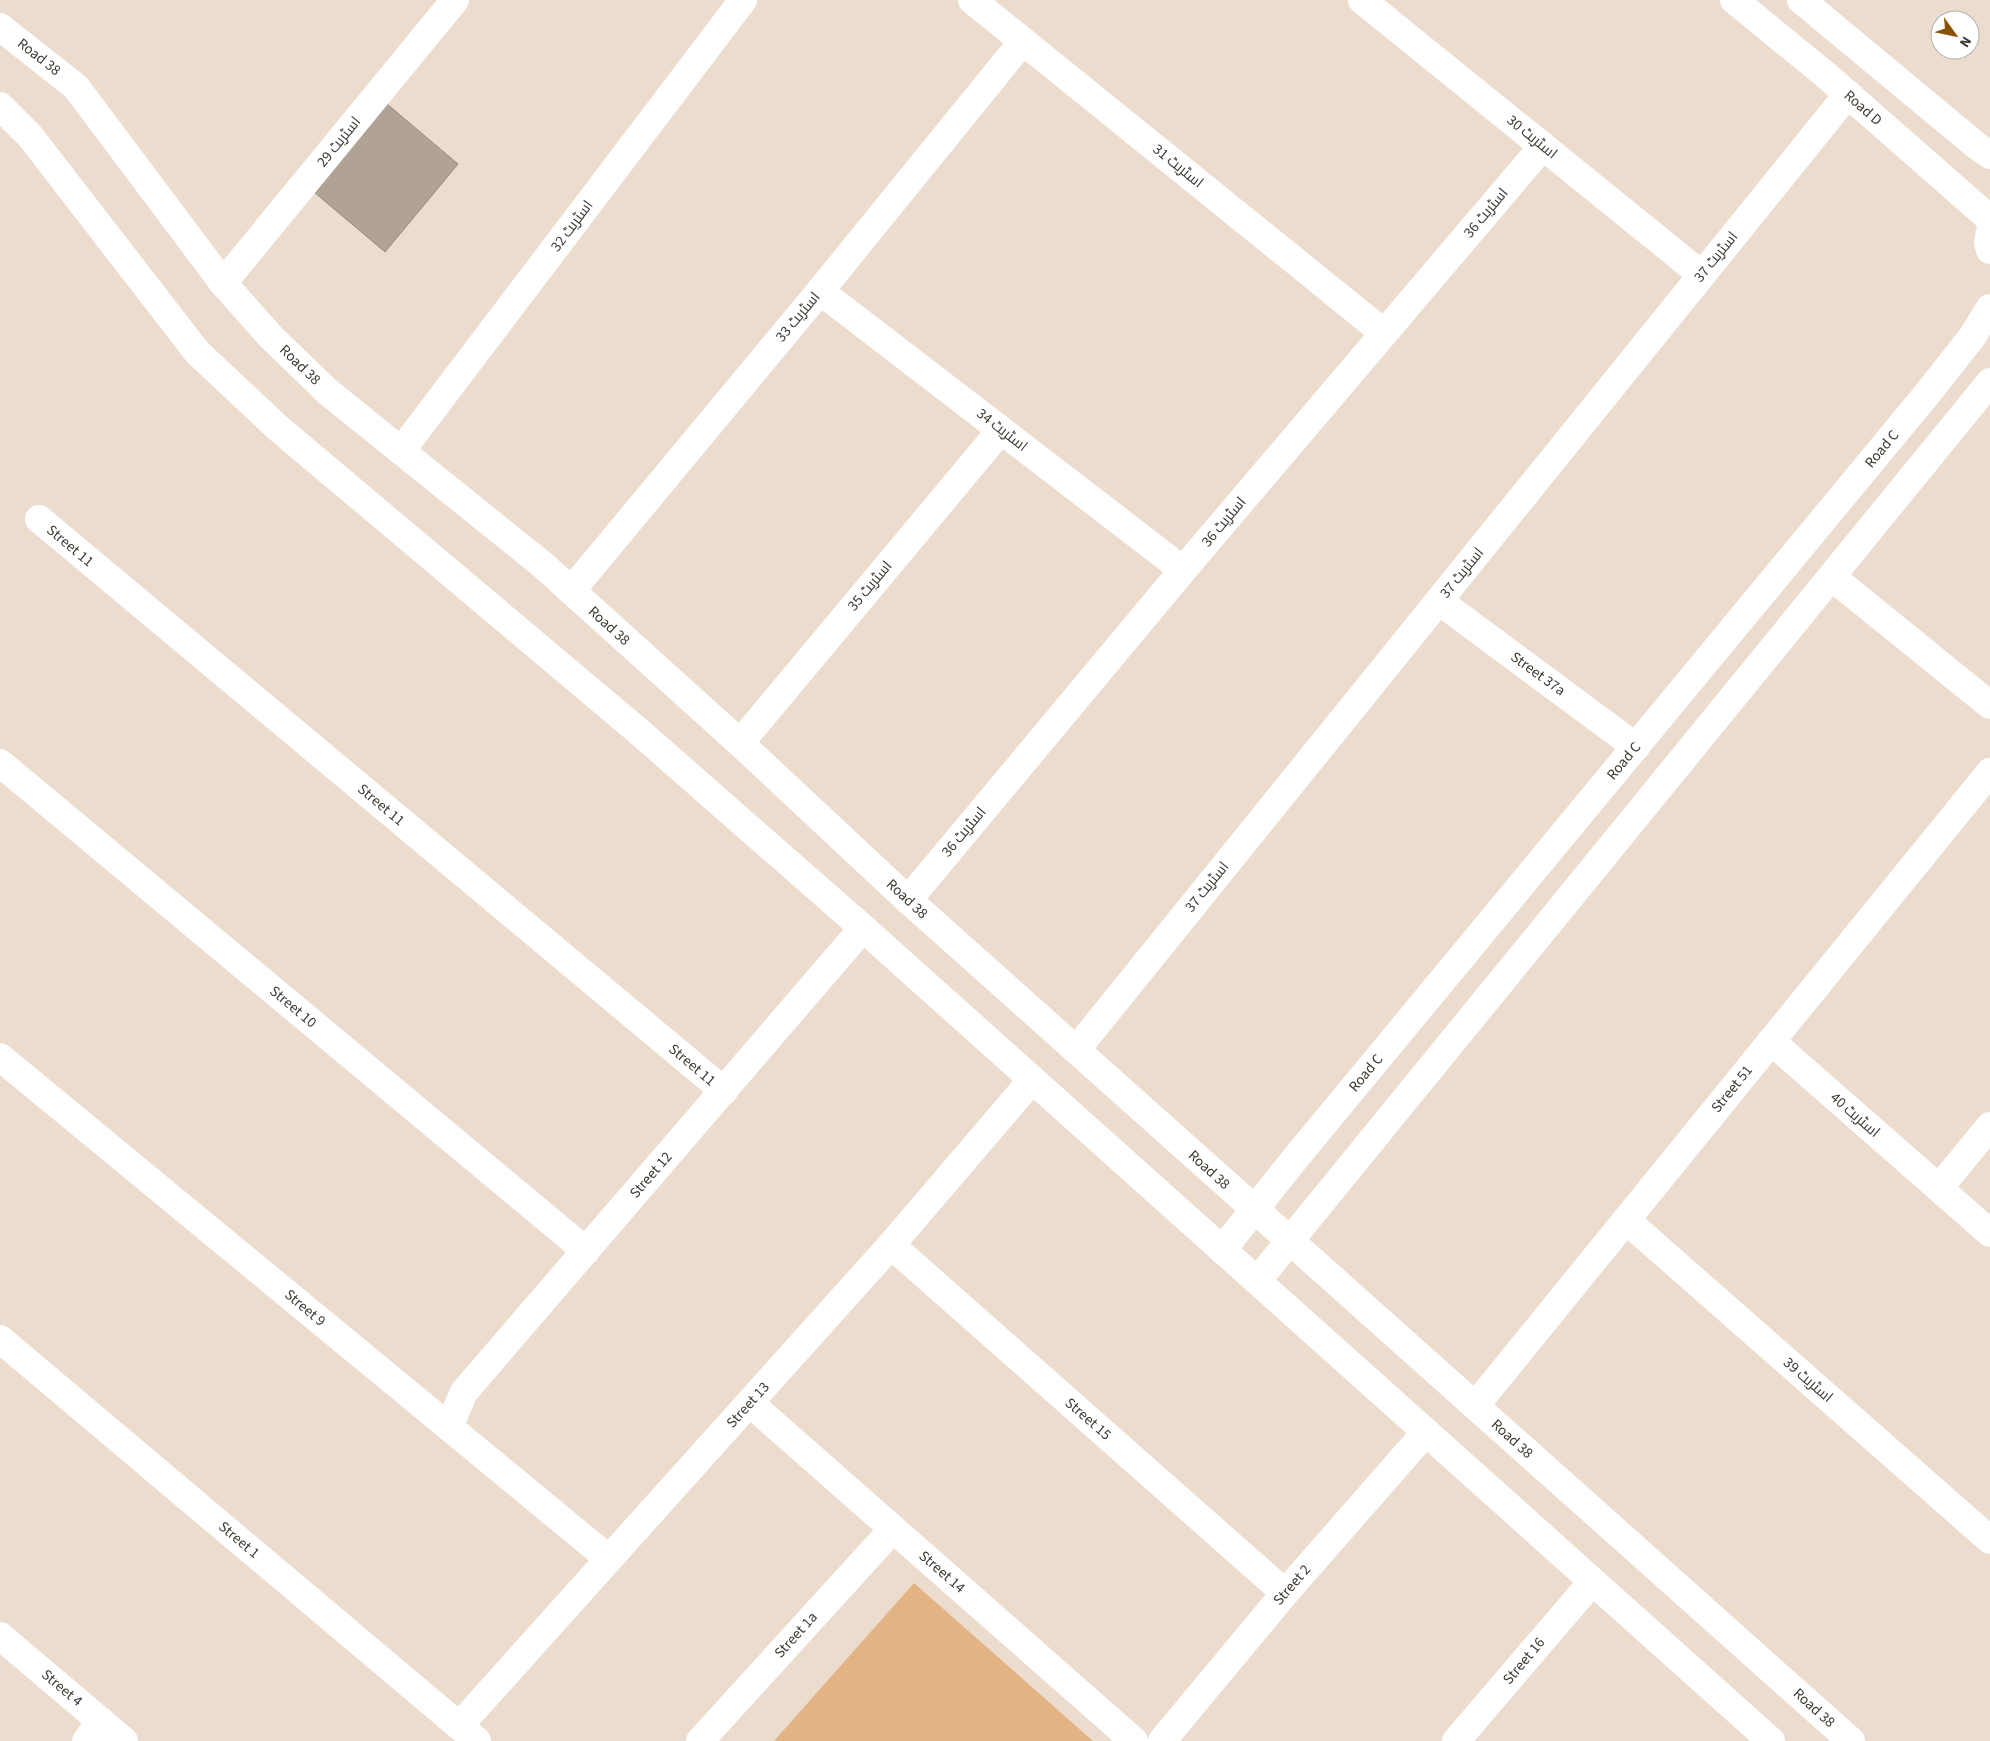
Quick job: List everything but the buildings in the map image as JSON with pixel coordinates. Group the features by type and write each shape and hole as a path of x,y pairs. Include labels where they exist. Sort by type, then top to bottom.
{"street":[{"name":"اسٹریٹ 29","path":"223,283 455,0"},
{"name":"اسٹریٹ 32","path":"401,451 743,0"},
{"name":"اسٹریٹ 31","path":"972,0 1384,332"},
{"name":"اسٹریٹ 30","path":"1362,0 1702,275"},
{"name":"Road D","path":"1734,0 1848,94 1990,219"},
{"path":"1801,0 1990,155"},
{"name":"Road 38","path":"0,27 76,87 223,283 271,337 328,392 544,566 740,743 908,900 1851,1741"},
{"name":"اسٹریٹ 33","path":"571,591 820,291 1023,41"},
{"name":"اسٹریٹ 37","path":"1076,1050 1848,94"},
{"path":"0,106 30,136 197,352 278,428 637,730 863,928 1771,1741"},
{"name":"اسٹریٹ 36","path":"908,900 1183,570 1543,146"},
{"path":"1990,232 1988,243 1990,250"},
{"name":"اسٹریٹ 34","path":"820,291 1183,570"},
{"name":"Road C","path":"1222,1250 1927,394 1972,337 1990,308"},
{"path":"1257,1281 1990,382"},
{"name":"اسٹریٹ 35","path":"740,743 1001,430"},
{"name":"Street 11","path":"39,519 724,1091"},
{"path":"1832,577 1990,705"},
{"name":"Street 37a","path":"1439,601 1636,747"},
{"name":"Street 10","path":"0,763 586,1251"},
{"name":"Street 51","path":"1475,1406 1990,772"},
{"name":"Street 12","path":"449,1427 464,1392 863,928"},
{"name":"اسٹریٹ 40","path":"1771,1041 1990,1233"},
{"name":"Street 9","path":"0,1057 609,1559"},
{"name":"Street 13","path":"468,1733 609,1559 891,1245 1032,1080"},
{"path":"1939,1188 1990,1126"},
{"name":"اسٹریٹ 39","path":"1626,1220 1990,1540"},
{"name":"Street 15","path":"891,1245 1285,1593"},
{"name":"Street 1","path":"0,1339 468,1733"},
{"name":"Street 14","path":"750,1403 1134,1741"},
{"name":"Street 2","path":"1162,1741 1285,1593 1426,1432"},
{"name":"Street 1a","path":"700,1741 893,1529"},
{"name":"Street 16","path":"1456,1741 1592,1582"},
{"name":"Street 4","path":"0,1636 93,1731 124,1741"}],"shaded area":[{"path":"914,1583 1093,1741 774,1741"}]}
